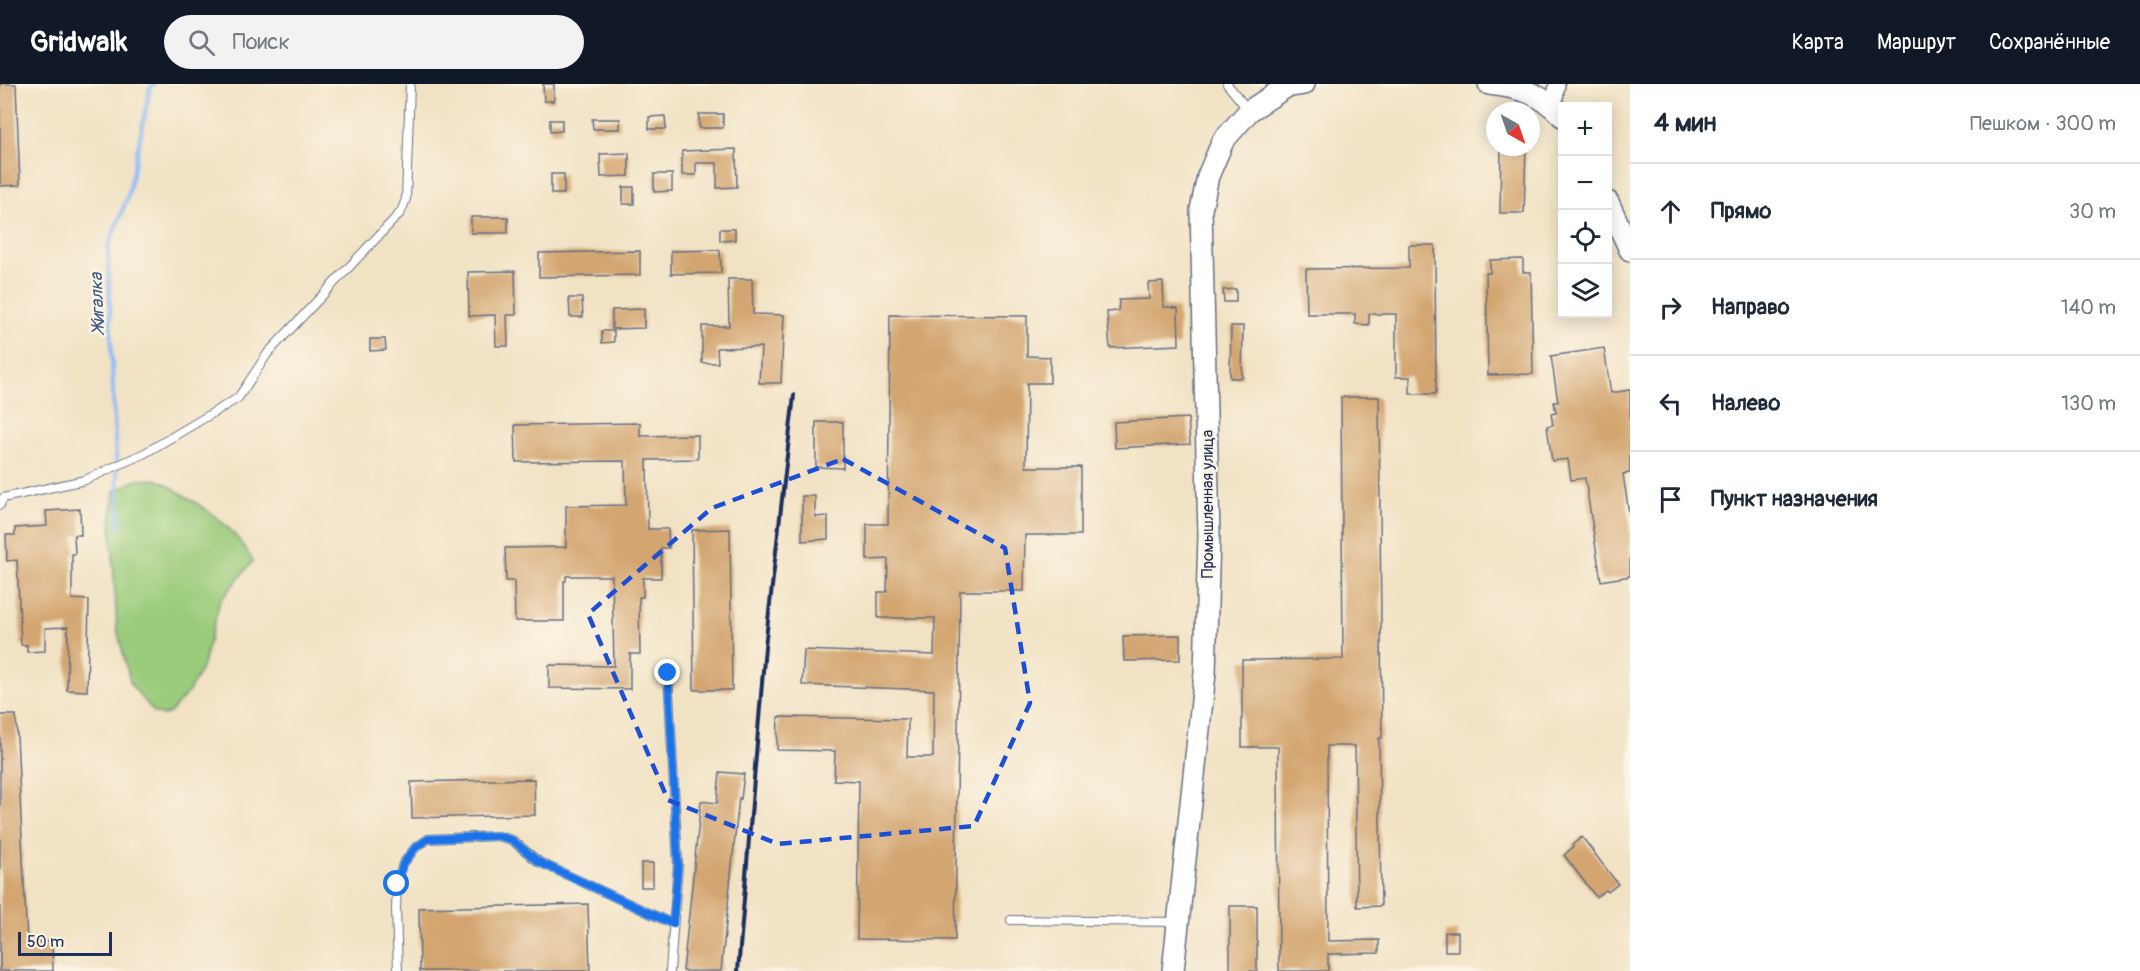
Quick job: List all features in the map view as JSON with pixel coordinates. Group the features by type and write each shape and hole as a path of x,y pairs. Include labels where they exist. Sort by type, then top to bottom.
{"street":[{"name":"Промышленная улица","path":"1173,971 1205,661 1209,536 1201,210 1208,176 1223,141 1249,111 1286,87 1304,84"},
{"path":"1489,84 1524,90 1534,94 1558,111"},
{"path":"1557,84 1558,111"},
{"path":"1612,210 1630,250"}],"lane":[{"path":"0,504 3,498 85,480 145,453 238,399 268,353 401,212 406,199 410,84"},
{"path":"1227,84 1249,111"},
{"path":"668,673 678,864 670,971"},
{"path":"398,971 397,884 403,864 415,848 428,839 498,836 512,840 539,862 673,924"},
{"path":"1011,920 1178,922"}],"highlighted area":[{"path":"843,459 1005,548 1030,703 974,826 778,844 668,800 588,614 712,508"}],"green space":[{"path":"154,479 163,482 214,515 235,535 253,561 220,601 202,668 189,691 170,713 162,716 154,712 131,685 117,629 111,524 114,491 137,480"}],"building":[{"path":"0,84 16,84 20,185 0,186"},
{"path":"543,84 554,84 554,101 544,101"},
{"path":"699,114 723,114 723,128 699,128"},
{"path":"665,116 666,129 649,129 649,117"},
{"path":"592,119 620,119 620,129 593,129"},
{"path":"550,120 562,120 562,131 550,132"},
{"path":"736,149 737,187 717,188 717,163 696,163 696,175 682,175 682,151"},
{"path":"629,153 629,176 601,177 600,154"},
{"path":"1501,156 1526,156 1524,213 1500,213"},
{"path":"551,174 564,174 564,194 551,194"},
{"path":"654,174 672,174 672,191 654,192"},
{"path":"623,187 634,187 634,204 623,204"},
{"path":"471,217 508,217 508,233 471,233"},
{"path":"720,229 735,229 735,240 720,241"},
{"path":"1409,245 1435,245 1436,394 1410,394 1410,377 1396,377 1396,314 1369,314 1369,325 1355,324 1355,314 1307,314 1306,269 1409,268"},
{"path":"720,250 721,273 671,274 671,251"},
{"path":"640,251 640,275 539,277 539,253"},
{"path":"1523,259 1523,272 1531,272 1533,374 1488,375 1486,273 1490,273 1490,260"},
{"path":"515,271 516,315 507,315 508,346 496,346 495,315 469,316 468,272"},
{"path":"728,279 752,279 753,314 784,315 781,383 759,383 761,347 717,348 718,363 702,363 702,326 729,326"},
{"path":"1163,282 1164,307 1178,308 1179,345 1110,348 1107,312 1118,311 1119,300 1149,299 1148,283"},
{"path":"1236,289 1236,302 1224,302 1223,290"},
{"path":"569,298 582,298 583,317 570,317"},
{"path":"644,309 644,328 612,329 612,310"},
{"path":"890,315 1027,316 1027,356 1050,357 1050,383 1027,383 1026,467 1081,467 1081,535 1025,535 1024,591 960,591 955,940 857,939 859,781 834,780 835,751 777,750 778,717 908,719 907,757 933,757 934,690 802,685 804,650 934,655 935,618 878,618 878,592 887,592 888,559 867,560 867,524 888,524"},
{"path":"1231,326 1243,326 1242,378 1230,378"},
{"path":"602,331 614,331 614,342 602,343"},
{"path":"370,339 385,339 386,350 370,351"},
{"path":"1604,348 1611,393 1630,390 1630,473 1623,474 1630,520 1630,576 1601,581 1585,478 1571,480 1568,459 1552,461 1547,426 1553,425 1551,414 1556,413 1554,402 1558,402 1551,356"},
{"path":"1341,397 1379,397 1381,906 1357,907 1355,746 1327,746 1328,941 1379,940 1379,953 1328,954 1328,971 1279,971 1278,747 1242,747 1242,660 1343,659"},
{"path":"1188,418 1190,444 1115,448 1114,422"},
{"path":"816,422 843,422 843,468 816,467"},
{"path":"640,423 640,436 698,435 698,459 647,460 648,529 668,529 669,548 661,548 661,578 643,578 643,597 639,597 640,654 630,654 630,689 549,688 549,665 614,666 612,576 566,576 564,621 515,621 514,581 506,581 505,548 566,547 566,506 626,505 625,461 516,462 515,425"},
{"path":"802,496 815,496 815,517 828,516 828,539 802,541"},
{"path":"80,509 81,535 74,535 75,554 72,554 72,599 89,600 87,691 67,690 68,627 45,628 45,651 27,652 27,645 21,645 17,560 7,561 6,535 15,535 15,528 47,526 46,511"},
{"path":"730,529 732,690 694,690 692,530"},
{"path":"1180,635 1180,660 1124,661 1123,636"},
{"path":"0,715 16,715 27,942 52,941 53,971 0,971"},
{"path":"720,772 744,774 741,799 739,798 721,971 683,971 701,801 717,803"},
{"path":"534,779 535,815 412,818 411,782"},
{"path":"1582,837 1618,884 1608,892 1606,890 1596,897 1564,855"},
{"path":"641,863 653,863 653,887 641,887"},
{"path":"588,904 590,971 420,971 419,908"},
{"path":"1230,906 1257,906 1257,971 1230,971"},
{"path":"1445,932 1458,932 1458,951 1445,951"}],"waterway":[{"name":"Жигалка","path":"120,527 108,247 128,196 150,88 154,84"}],"railway":[{"path":"738,971 765,647 794,395"}],"route":[{"path":"397,884 403,864 415,848 428,839 498,836 512,840 539,862 673,924 678,864 668,673"}]}
